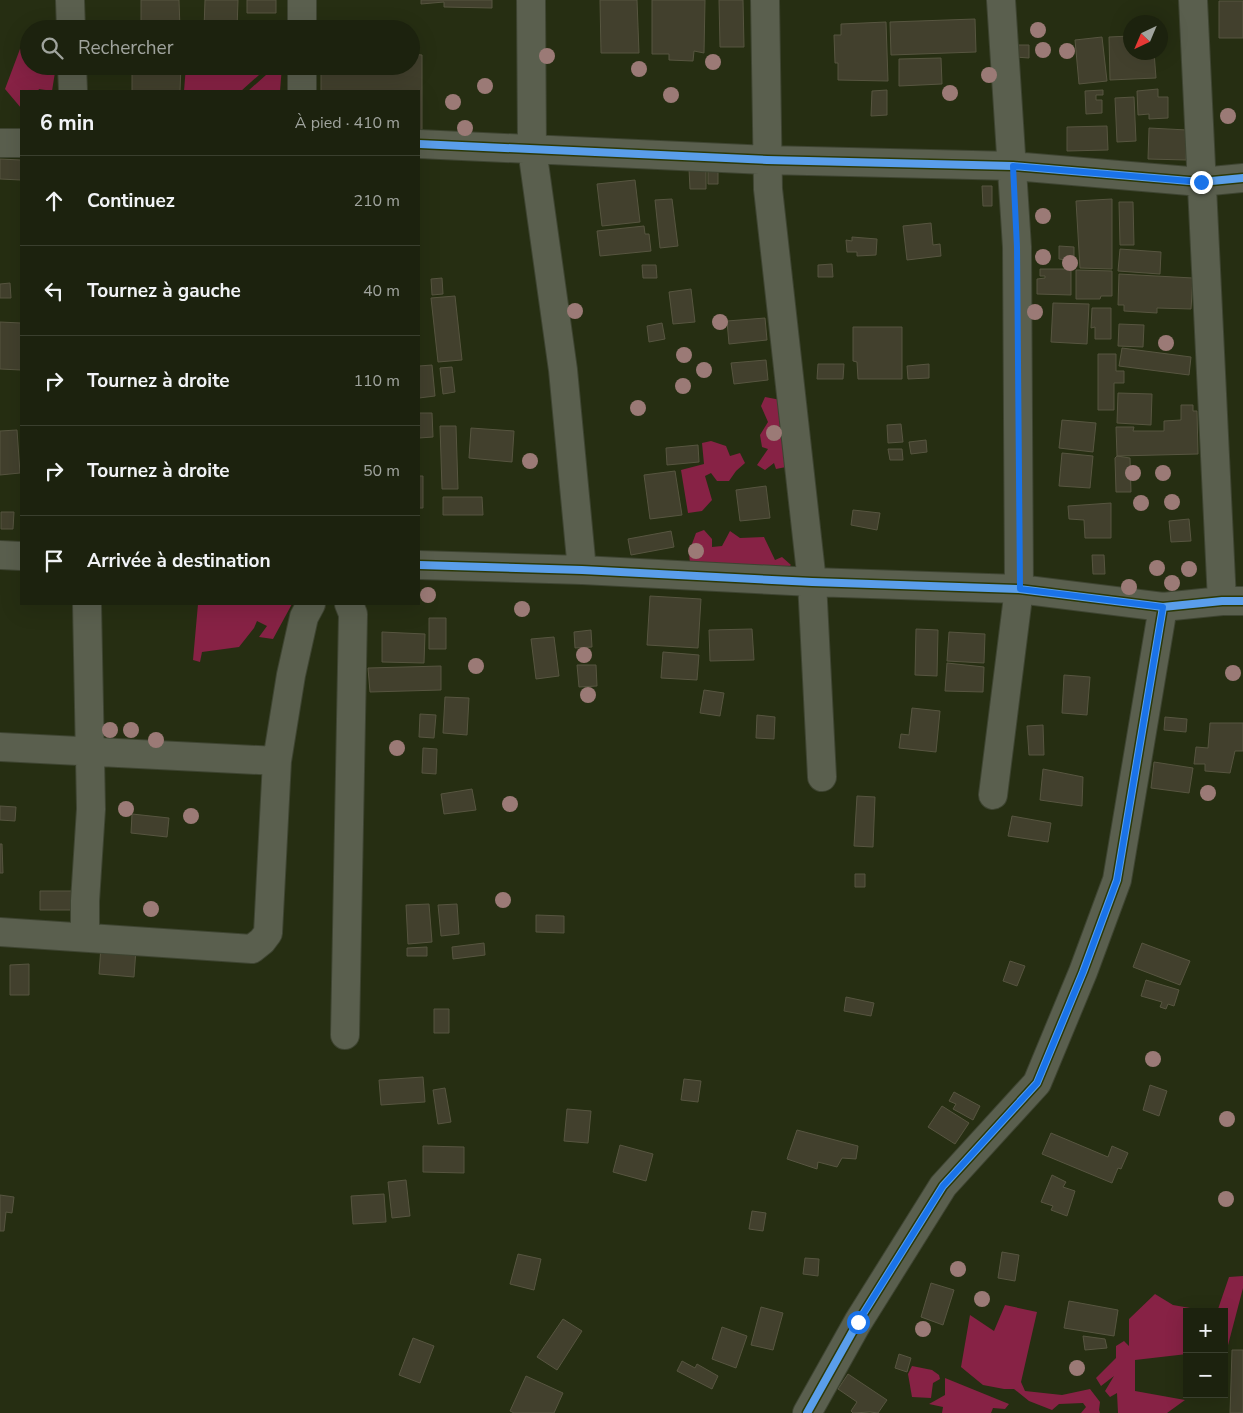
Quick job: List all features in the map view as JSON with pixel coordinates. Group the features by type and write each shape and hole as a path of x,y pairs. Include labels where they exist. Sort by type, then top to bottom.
{"street":[{"path":"70,0 71,20"},
{"path":"302,0 302,20"},
{"path":"531,0 532,149 563,370 582,570"},
{"path":"765,0 768,189 812,582 822,777"},
{"path":"993,796 1020,589 1017,247 1001,0"},
{"path":"420,565 582,570 812,582 1020,589 1163,607 1232,601 1201,182 1193,0"},
{"path":"72,75 73,90"},
{"path":"302,75 302,90"},
{"path":"0,143 20,142"},
{"path":"420,144 767,160 1013,166 1201,182 1243,178"},
{"path":"0,555 20,556"},
{"path":"85,936 85,901 91,809 87,605"},
{"path":"0,932 85,936 252,949 262,941 268,933 277,761 291,675 304,617 310,605"},
{"path":"345,1035 353,614 349,605"},
{"path":"807,1413 858,1322 943,1186 1037,1083 1083,972 1117,880 1163,607"},
{"path":"0,747 277,761"}],"shaded area":[{"path":"20,49 20,75 55,75 52,90 20,90 20,107 5,89"},
{"path":"185,75 259,75 242,90 184,90"},
{"path":"266,75 281,75 280,90 249,90"},
{"path":"765,397 786,401 791,466 776,469 774,463 765,470 757,465 768,449 762,447 760,435 768,422 761,406"},
{"path":"711,441 726,446 730,456 740,453 745,463 729,481 717,481 711,473 705,476 712,500 702,511 688,513 681,470 704,464 702,443"},
{"path":"704,530 712,539 712,547 722,546 730,531 740,538 764,537 775,560 782,557 791,565 779,576 690,564 689,552 696,533"},
{"path":"198,605 291,605 273,639 259,637 267,626 257,621 254,628 239,647 202,652 200,662 193,660"},
{"path":"1243,1276 1243,1288 1228,1345 1228,1308 1218,1308 1229,1277"},
{"path":"1155,1294 1173,1305 1190,1308 1183,1308 1183,1354 1135,1360 1135,1391 1185,1400 1167,1413 1118,1413 1117,1393 1110,1397 1105,1391 1114,1376 1101,1386 1096,1378 1116,1358 1116,1346 1124,1341 1129,1346 1129,1319"},
{"path":"1005,1305 1037,1312 1021,1382 1025,1391 1062,1395 1090,1389 1100,1402 1100,1413 1081,1413 1086,1407 1083,1403 1059,1404 1052,1410 1029,1401 1014,1389 983,1385 961,1367 970,1315 994,1331"},
{"path":"912,1366 932,1370 939,1375 940,1379 933,1383 931,1398 912,1397 908,1374"},
{"path":"945,1378 1009,1404 1005,1409 993,1408 991,1413 942,1413 943,1407 929,1404 945,1395"}],"building":[{"path":"141,0 179,0 180,20 141,20"},
{"path":"205,0 238,0 237,20 204,20"},
{"path":"247,0 276,0 276,13 247,13"},
{"path":"421,0 492,0 492,8 444,7 444,2 421,4"},
{"path":"600,0 637,0 639,53 601,53"},
{"path":"652,0 705,0 704,53 694,51 693,61 669,60 669,54 652,54"},
{"path":"719,0 743,0 744,47 720,47"},
{"path":"1219,1 1243,1 1243,38 1219,38"},
{"path":"975,19 976,52 891,55 890,22"},
{"path":"886,22 888,81 838,80 838,63 835,63 834,35 841,35 841,24"},
{"path":"1123,36 1123,60 1155,60 1156,78 1110,80 1109,37"},
{"path":"1102,37 1107,81 1079,84 1075,40"},
{"path":"1014,45 1029,45 1029,58 1015,57"},
{"path":"420,55 422,55 422,131 420,131 420,90 321,90 321,75 420,75"},
{"path":"941,58 942,84 899,86 899,59"},
{"path":"132,75 181,75 180,90 132,90"},
{"path":"1158,89 1158,97 1168,97 1168,118 1149,119 1149,114 1138,115 1137,91"},
{"path":"887,90 887,115 871,116 872,91"},
{"path":"1103,90 1103,95 1096,95 1096,100 1102,100 1102,113 1086,114 1085,91"},
{"path":"1134,97 1136,141 1117,142 1115,98"},
{"path":"1107,126 1108,150 1067,151 1067,127"},
{"path":"1149,128 1187,130 1186,160 1148,159"},
{"path":"0,159 20,160 20,180 0,179"},
{"path":"689,169 706,169 706,189 690,189"},
{"path":"708,170 718,170 718,184 708,184"},
{"path":"635,180 640,222 602,226 597,184"},
{"path":"982,186 992,186 992,206 983,206"},
{"path":"672,199 678,246 660,248 655,200"},
{"path":"1112,199 1112,269 1080,268 1076,201"},
{"path":"1119,202 1133,202 1134,245 1120,245"},
{"path":"931,223 933,245 940,244 941,256 907,260 903,226"},
{"path":"644,226 645,234 649,234 651,251 600,256 597,231"},
{"path":"852,237 877,239 876,255 857,256 857,252 847,252 846,240 852,241"},
{"path":"1059,246 1074,247 1074,261 1059,259"},
{"path":"1120,249 1161,252 1160,274 1118,271"},
{"path":"832,264 833,277 818,277 818,265"},
{"path":"642,265 656,265 657,278 643,278"},
{"path":"1040,269 1071,269 1071,295 1037,294 1037,279 1045,278 1045,276 1040,276"},
{"path":"1076,270 1112,271 1112,296 1101,296 1100,299 1076,299"},
{"path":"1119,274 1193,278 1191,309 1157,308 1157,313 1124,311 1124,305 1118,305"},
{"path":"442,278 443,294 432,295 431,279"},
{"path":"10,283 11,298 0,298 0,284"},
{"path":"691,289 695,322 673,324 669,292"},
{"path":"455,296 462,360 438,362 431,298"},
{"path":"1053,303 1089,304 1087,344 1051,342"},
{"path":"1092,308 1111,308 1111,339 1095,339 1095,327 1091,328"},
{"path":"765,318 767,340 729,344 727,321"},
{"path":"0,322 20,323 20,370 0,369"},
{"path":"662,323 665,339 649,342 647,326"},
{"path":"1119,324 1144,325 1143,347 1118,346"},
{"path":"853,327 902,327 902,379 858,379 857,362 853,361"},
{"path":"1122,348 1191,357 1189,375 1119,366"},
{"path":"1098,354 1116,354 1116,371 1124,371 1124,383 1114,383 1114,410 1098,410"},
{"path":"766,360 768,380 734,384 731,363"},
{"path":"818,364 844,364 843,379 817,379"},
{"path":"929,364 929,378 908,379 907,366"},
{"path":"432,365 435,396 420,398 420,366"},
{"path":"452,367 455,392 443,394 440,368"},
{"path":"1118,393 1152,394 1151,425 1117,423"},
{"path":"1181,405 1193,405 1193,411 1197,411 1198,454 1117,456 1116,427 1134,427 1133,431 1164,431 1164,421 1181,420"},
{"path":"420,413 432,413 433,437 420,438"},
{"path":"1062,420 1096,423 1093,452 1059,448"},
{"path":"901,424 903,442 888,443 887,425"},
{"path":"440,426 456,426 458,489 442,489"},
{"path":"471,428 514,431 512,462 469,458"},
{"path":"17,430 20,473 0,475 0,431"},
{"path":"926,440 927,452 911,454 909,442"},
{"path":"698,445 699,462 667,465 666,448"},
{"path":"888,449 902,449 903,460 890,460"},
{"path":"1062,453 1093,456 1090,488 1059,486"},
{"path":"1117,456 1130,458 1131,492 1116,492 1115,458"},
{"path":"675,471 682,515 650,519 644,475"},
{"path":"420,476 423,476 423,508 420,508"},
{"path":"766,486 770,518 740,521 736,490"},
{"path":"443,497 482,497 483,515 443,515"},
{"path":"1111,503 1111,538 1085,538 1084,520 1069,519 1068,506"},
{"path":"853,510 880,513 877,530 851,525"},
{"path":"1,512 14,512 13,529 1,529"},
{"path":"1189,519 1191,541 1171,542 1169,521"},
{"path":"671,531 674,547 631,555 628,539"},
{"path":"1092,555 1104,555 1105,574 1093,574"},
{"path":"650,596 701,599 698,648 647,645"},
{"path":"429,618 446,618 446,649 429,649"},
{"path":"752,629 754,660 710,661 709,630"},
{"path":"916,629 938,630 937,676 915,675"},
{"path":"591,630 592,647 575,648 574,632"},
{"path":"382,632 425,634 424,663 382,662"},
{"path":"949,632 985,634 984,663 947,661"},
{"path":"554,637 559,676 536,679 531,639"},
{"path":"663,652 699,655 697,680 661,678"},
{"path":"947,663 984,667 983,692 945,691"},
{"path":"577,665 596,665 597,686 579,687"},
{"path":"441,666 441,690 370,692 368,668"},
{"path":"1064,675 1090,677 1087,715 1062,713"},
{"path":"704,690 724,693 720,716 700,713"},
{"path":"445,697 469,698 467,735 443,733"},
{"path":"912,708 940,711 936,752 899,748 901,734 909,735"},
{"path":"420,714 436,715 434,738 419,737"},
{"path":"757,715 775,717 774,739 756,738"},
{"path":"1165,717 1187,719 1186,732 1164,730"},
{"path":"1210,723 1243,723 1243,751 1235,751 1230,773 1205,771 1205,764 1194,764 1196,747 1208,748"},
{"path":"1043,725 1044,755 1029,755 1027,726"},
{"path":"423,748 437,749 436,774 422,773"},
{"path":"1154,762 1193,768 1189,793 1151,788"},
{"path":"1043,769 1083,777 1082,806 1040,800"},
{"path":"472,789 476,810 444,814 441,794"},
{"path":"857,796 875,797 873,847 854,846"},
{"path":"0,806 16,807 15,821 0,820"},
{"path":"132,814 169,818 167,837 131,833"},
{"path":"1012,816 1051,823 1048,842 1008,836"},
{"path":"0,844 2,844 3,873 0,873"},
{"path":"855,874 865,874 865,887 855,887"},
{"path":"40,891 79,891 79,910 40,910"},
{"path":"429,904 432,942 408,944 406,905"},
{"path":"457,904 459,934 441,936 438,905"},
{"path":"536,915 564,916 564,933 536,932"},
{"path":"484,943 485,955 453,959 452,947"},
{"path":"1142,943 1190,961 1180,985 1133,967"},
{"path":"101,946 136,949 134,977 99,974"},
{"path":"427,947 427,956 407,956 407,948"},
{"path":"1010,961 1025,966 1017,986 1003,981"},
{"path":"29,964 29,995 10,995 10,965"},
{"path":"1146,980 1179,990 1174,1006 1168,1004 1166,1009 1160,1007 1162,1002 1141,996"},
{"path":"846,997 874,1003 871,1016 844,1011"},
{"path":"434,1009 449,1009 449,1033 434,1033"},
{"path":"423,1077 425,1102 381,1105 379,1080"},
{"path":"684,1079 701,1081 698,1102 681,1100"},
{"path":"1150,1085 1167,1091 1159,1116 1143,1110"},
{"path":"445,1088 451,1122 438,1124 433,1090"},
{"path":"954,1092 980,1106 973,1120 953,1109 956,1104 949,1101"},
{"path":"942,1106 969,1123 955,1144 928,1127"},
{"path":"567,1109 591,1111 588,1143 564,1141"},
{"path":"797,1130 858,1146 856,1159 842,1158 837,1167 818,1162 817,1169 787,1159"},
{"path":"1051,1133 1108,1157 1112,1146 1128,1153 1121,1169 1118,1168 1112,1183 1042,1154"},
{"path":"620,1145 653,1154 646,1181 613,1172"},
{"path":"423,1146 464,1147 464,1173 423,1172"},
{"path":"1052,1175 1066,1182 1063,1187 1075,1191 1067,1216 1051,1210 1053,1206 1041,1202"},
{"path":"406,1180 410,1216 392,1218 388,1182"},
{"path":"384,1194 386,1222 353,1224 351,1196"},
{"path":"0,1195 14,1197 12,1213 6,1212 4,1231 0,1231"},
{"path":"752,1211 766,1213 763,1231 749,1229"},
{"path":"1002,1252 1019,1255 1015,1281 998,1278"},
{"path":"518,1254 541,1259 534,1290 510,1284"},
{"path":"805,1258 819,1259 818,1276 803,1274"},
{"path":"931,1283 954,1290 943,1325 921,1317"},
{"path":"1069,1301 1118,1310 1114,1336 1064,1328"},
{"path":"761,1307 783,1313 773,1350 751,1345"},
{"path":"563,1319 582,1331 557,1370 537,1357"},
{"path":"722,1327 747,1336 736,1368 712,1359"},
{"path":"1083,1336 1105,1339 1107,1348 1085,1350"},
{"path":"413,1338 434,1346 420,1383 399,1375"},
{"path":"1232,1350 1243,1350 1243,1413 1230,1413"},
{"path":"899,1354 911,1358 907,1372 895,1368"},
{"path":"682,1361 695,1368 697,1364 718,1376 712,1389 677,1371"},
{"path":"848,1374 887,1400 878,1413 853,1413 851,1411 857,1402 838,1389"},
{"path":"526,1376 563,1393 554,1413 514,1413 510,1411"}],"cycle path":[{"path":"420,144 767,160 1013,166 1201,182 1243,178"},
{"path":"420,565 582,570 812,582 1019,589 1163,607 1222,601 1243,601"},
{"path":"807,1413 858,1322 943,1186 1037,1083 1083,972 1117,880 1163,607"}],"route":[{"path":"858,1322 943,1186 1037,1083 1083,972 1117,880 1163,607 1020,589 1017,247 1013,166 1201,182"}]}
